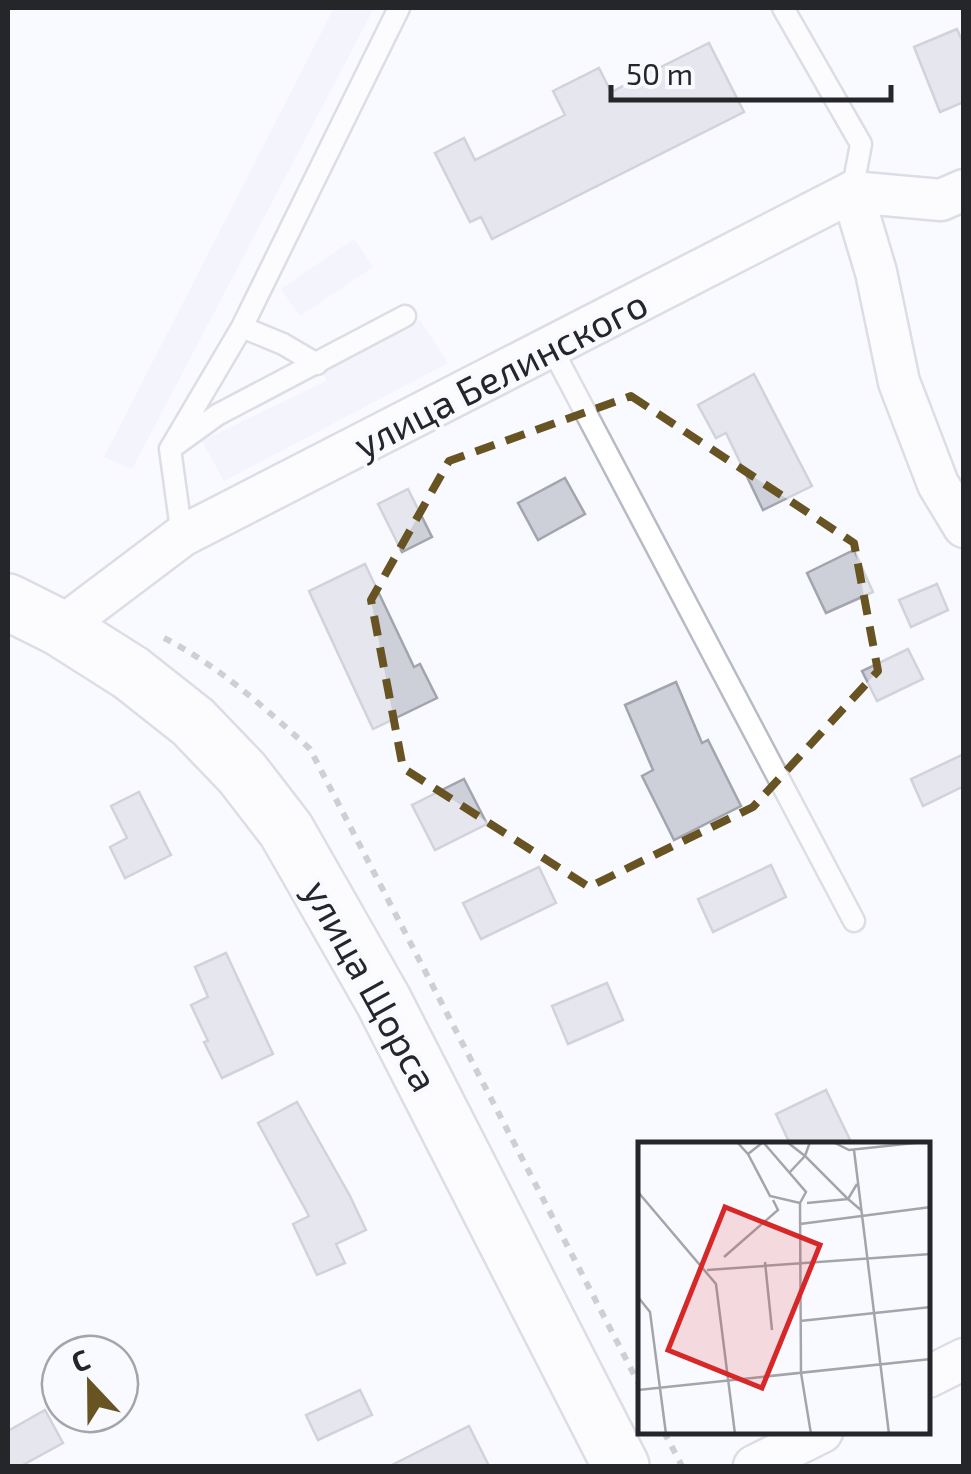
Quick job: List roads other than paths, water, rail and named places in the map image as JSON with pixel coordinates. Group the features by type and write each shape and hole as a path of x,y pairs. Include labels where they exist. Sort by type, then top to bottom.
{"main road":[{"name":"улица Щорса","path":"8,602 60,628 131,673 193,722 242,773 286,830 383,1000 621,1466"}],"street":[{"path":"964,190 941,200 852,192 876,272 899,382 938,484 964,527"},
{"name":"улица Белинского","path":"60,628 182,536 852,192"},
{"path":"931,1376 964,1359"},
{"path":"754,1466 818,1434"}],"lane":[{"path":"182,536 170,449 242,327 399,8"},
{"path":"783,8 862,144 852,192"},
{"path":"170,449 218,416 405,316"},
{"path":"242,327 317,364"},
{"path":"551,347 854,921"}]}
